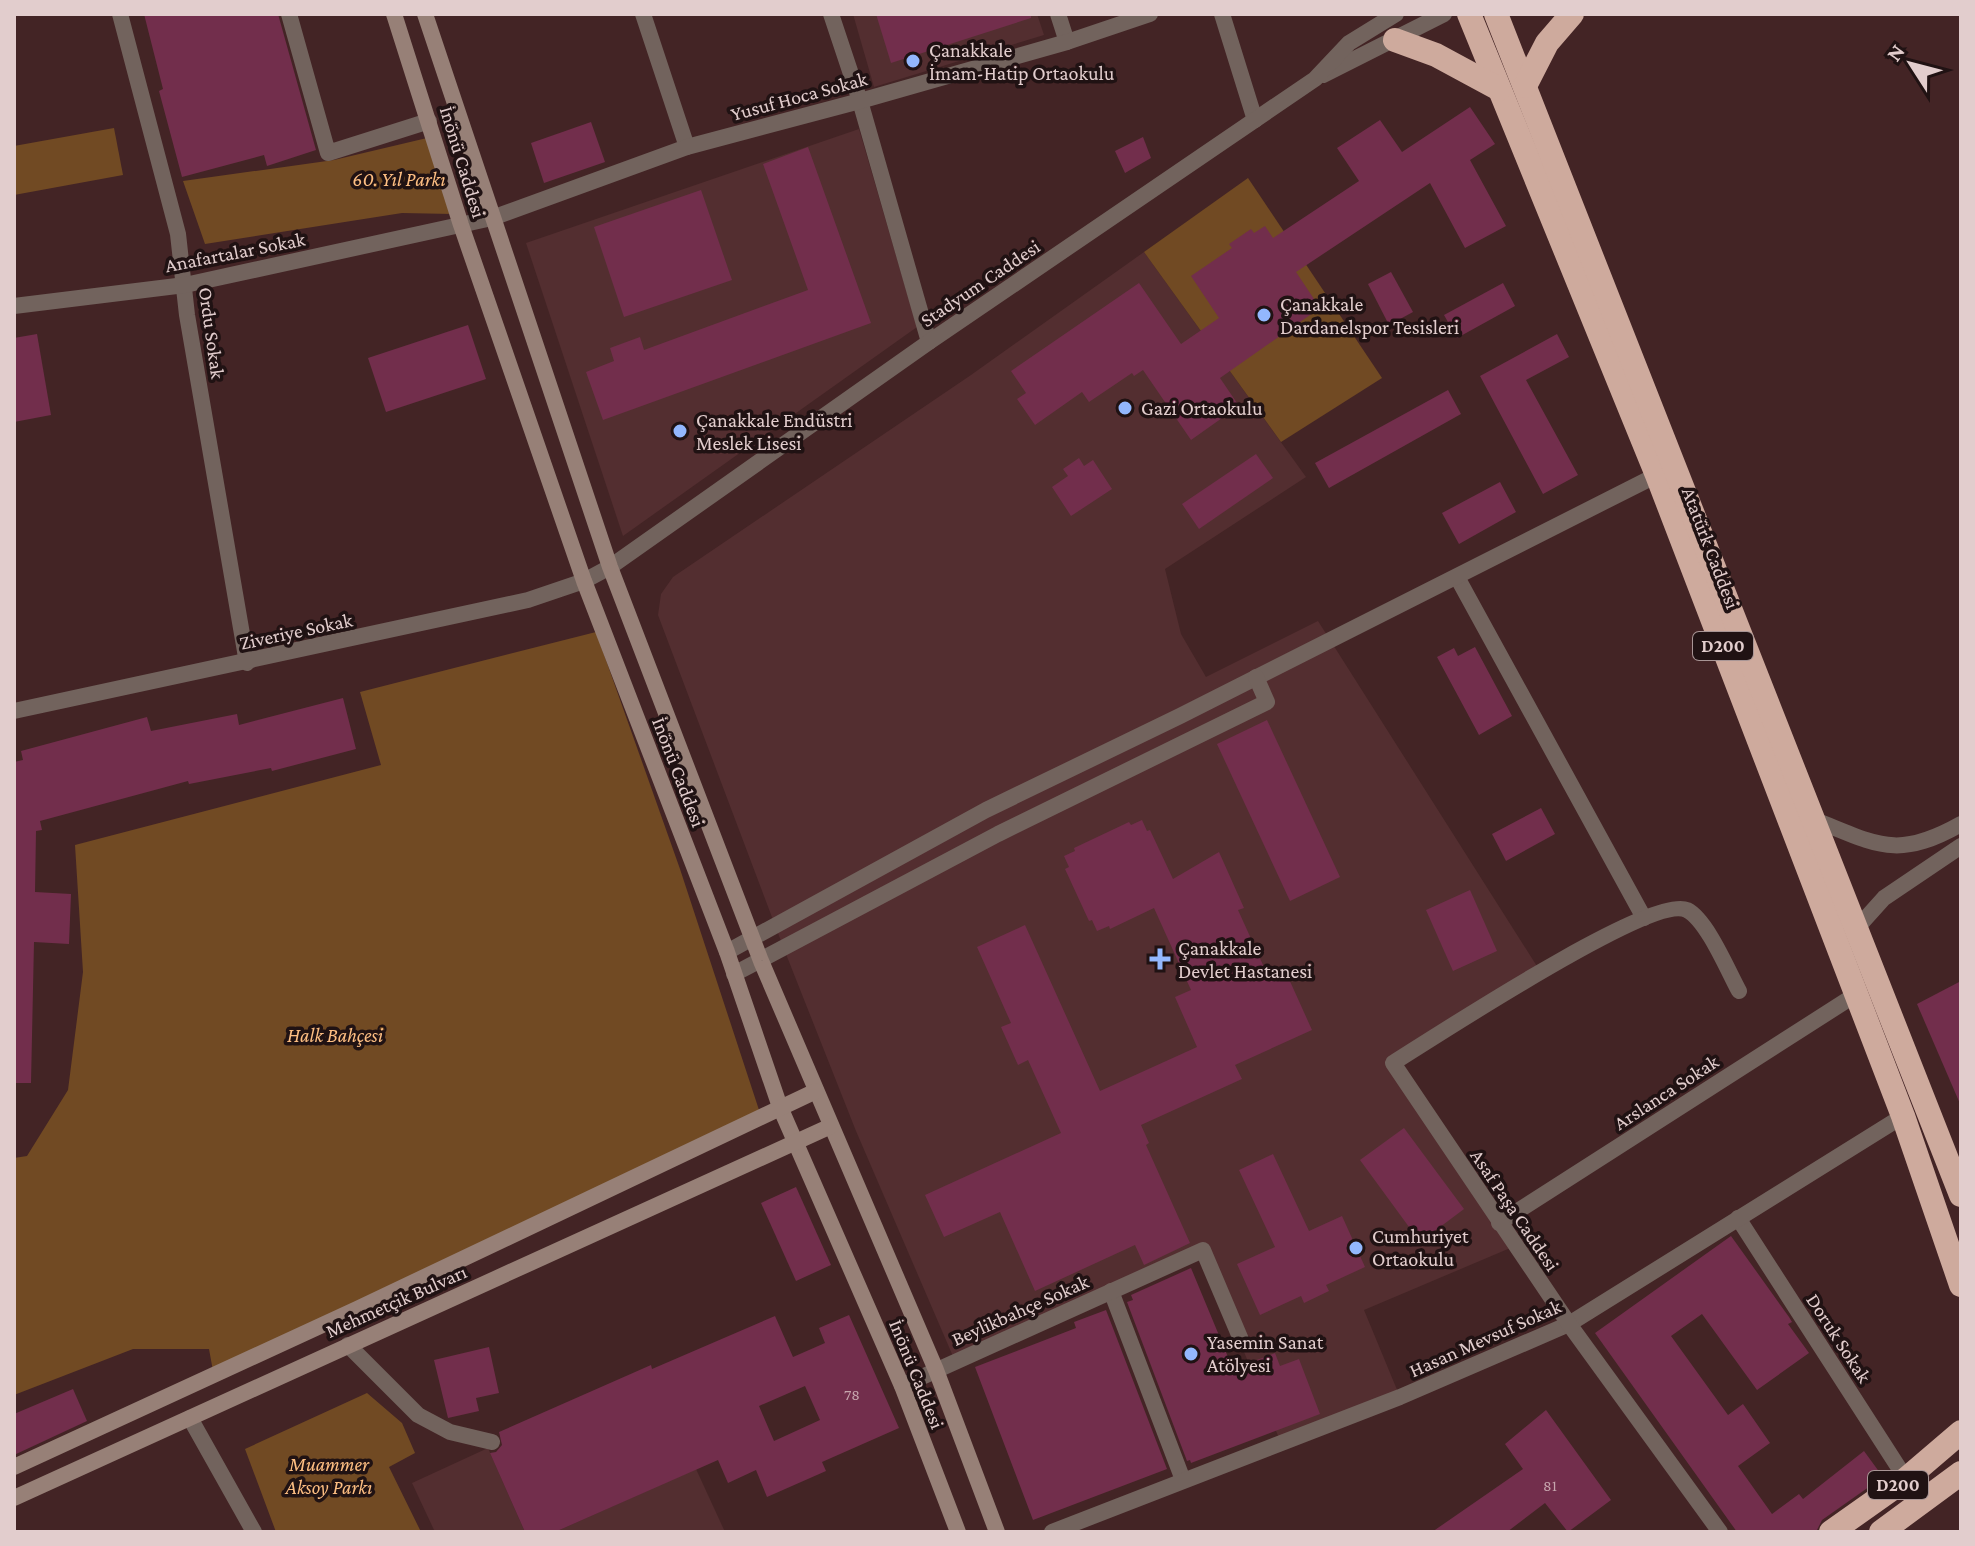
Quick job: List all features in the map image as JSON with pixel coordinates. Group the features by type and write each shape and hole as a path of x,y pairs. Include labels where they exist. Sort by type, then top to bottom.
{"highway":[{"name":"Atatürk Caddesi","path":"1469,14 1657,475 1903,1116 1961,1285"},
{"name":"Atatürk Caddesi","path":"1496,14 1961,1195"},
{"path":"1525,86 1547,43 1572,14"},
{"path":"1395,40 1436,55 1499,89"},
{"name":"D200","path":"1831,1532 1906,1479 1961,1432"},
{"name":"D200","path":"1881,1532 1957,1478"}],"main road":[{"name":"İnönü Caddesi","path":"394,14 461,225 584,581 727,952 780,1107 902,1386 958,1532"},
{"name":"İnönü Caddesi","path":"425,14 610,567 761,961 936,1370 997,1532"},
{"name":"Mehmetçik Bulvarı","path":"14,1467 357,1309 816,1091"},
{"name":"Mehmetçik Bulvarı","path":"14,1498 831,1126"},
{"path":"357,1309 370,1336"},
{"path":"316,1328 328,1354"}],"street":[{"name":"Ordu Sokak","path":"120,14 178,234 187,315 247,663"},
{"path":"289,14 328,153 429,121"},
{"path":"643,14 687,147"},
{"path":"831,14 860,101 929,342"},
{"path":"1058,14 1067,42"},
{"name":"Yusuf Hoca Sokak","path":"461,225 492,218 687,147 1067,42 1150,14"},
{"path":"1222,14 1255,120"},
{"name":"Stadyum Caddesi","path":"584,581 610,567 929,342 1315,79 1349,43 1395,14"},
{"path":"1315,79 1444,14"},
{"name":"Anafartalar Sokak","path":"14,306 185,285 461,225"},
{"path":"727,952 986,810 1657,475"},
{"path":"1457,577 1644,918 1678,907 1689,911 1704,929 1739,991"},
{"name":"Ziveriye Sokak","path":"14,711 528,600 584,581"},
{"path":"734,974 998,834 1267,702 1256,677"},
{"path":"1815,820 1866,840 1894,847 1926,841 1961,824"},
{"path":"1926,841 1936,861"},
{"path":"1857,928 1884,898 1961,846"},
{"name":"Asaf Paşa Caddesi","path":"1644,918 1540,971 1393,1063 1569,1324 1720,1532"},
{"name":"Arslanca Sokak","path":"1499,1223 1855,995"},
{"name":"Hasan Mevsuf Sokak","path":"1052,1532 1400,1397 1569,1324 1903,1116"},
{"name":"Doruk Sokak","path":"1738,1218 1906,1479"},
{"name":"Beylikbahçe Sokak","path":"902,1386 1203,1250 1242,1342"},
{"name":"Beylikbahçe Sokak","path":"1111,1291 1183,1480"},
{"path":"348,1345 418,1415 450,1432 492,1442"},
{"path":"190,1418 254,1532"}],"shaded area":[{"name":"Çanakkale İmam-Hatip Ortaokulu","path":"853,14 1037,14 1044,35 874,87"},
{"name":"Çanakkale Endüstri Meslek Lisesi","path":"859,129 917,327 623,536 526,243"},
{"path":"1144,252 1306,477 1165,569 1181,634 1206,677 1318,621 1540,971 1393,1063 1515,1246 1364,1310 1400,1397 1281,1443 1203,1251 955,1361 856,1131 658,615 661,594 673,577 971,375"},
{"path":"488,1448 525,1532 435,1532 412,1483"},
{"path":"696,1469 725,1532 555,1532"}],"green space":[{"path":"114,128 123,175 14,195 14,146"},
{"name":"60. Yıl Parkı","path":"427,138 453,214 402,213 205,244 183,181 334,160"},
{"name":"Çanakkale Dardanelspor Tesisleri","path":"1248,178 1382,378 1281,442 1144,252"},
{"name":"Halk Bahçesi","path":"596,632 680,869 759,1110 213,1371 209,1349 133,1349 14,1395 14,1158 27,1156 68,1090 83,972 75,845 381,765 360,692"},
{"name":"Muammer Aksoy Parkı","path":"367,1393 402,1423 415,1453 389,1467 421,1532 276,1532 245,1449"}],"building":[{"path":"144,14 278,14 316,150 267,166 264,155 182,177 159,91 163,89"},
{"path":"876,14 1031,14 1031,18 891,63"},
{"path":"1470,107 1495,144 1470,160 1506,226 1465,248 1430,183 1296,272 1320,308 1220,378 1239,406 1191,440 1143,370 1134,376 1132,373 1089,402 1082,392 1035,425 1017,399 1026,393 1011,371 1139,283 1181,344 1219,318 1191,276 1232,248 1229,244 1251,229 1254,233 1265,226 1273,238 1359,181 1337,148 1380,120 1402,152"},
{"path":"591,122 605,162 544,183 531,143"},
{"path":"1143,137 1151,158 1125,173 1115,151"},
{"path":"808,147 871,323 603,420 586,372 614,361 610,348 640,337 644,350 808,290 763,164"},
{"path":"701,190 732,280 624,317 594,227"},
{"path":"1391,272 1413,312 1389,325 1368,284"},
{"path":"1503,283 1515,306 1457,338 1444,315"},
{"path":"468,325 486,379 386,412 368,358"},
{"path":"37,334 51,415 14,422 14,338"},
{"path":"1557,334 1569,357 1526,380 1578,475 1543,494 1480,376"},
{"path":"1448,390 1461,414 1329,488 1315,463"},
{"path":"1256,454 1273,478 1199,529 1182,504"},
{"path":"1079,458 1084,466 1093,460 1112,489 1071,516 1052,487 1068,476 1063,469"},
{"path":"1500,482 1516,512 1459,544 1442,513"},
{"path":"1475,647 1512,716 1479,735 1437,657 1454,648 1458,656"},
{"path":"343,698 356,749 272,771 271,768 189,784 188,781 40,821 42,830 36,831 35,892 71,894 69,944 34,942 31,1083 14,1083 14,762 23,760 21,751 147,717 151,731 237,714 239,725"},
{"path":"1267,720 1340,877 1290,901 1217,744"},
{"path":"1541,808 1555,834 1506,861 1492,834"},
{"path":"1142,820 1147,831 1150,830 1173,879 1219,852 1244,908 1238,910 1268,976 1284,968 1312,1030 1235,1065 1242,1079 1141,1125 1149,1143 1146,1145 1190,1243 1144,1265 1135,1245 1035,1291 1000,1212 944,1237 925,1195 1061,1133 1028,1060 1018,1065 1001,1027 1011,1023 977,947 1025,925 1100,1091 1197,1047 1175,997 1191,990 1154,908 1110,929 1109,926 1097,931 1092,920 1089,921 1065,869 1069,867 1064,856 1075,851 1074,848 1129,822 1131,825"},
{"path":"1470,890 1497,951 1453,971 1426,910"},
{"path":"1961,981 1961,1106 1917,1004"},
{"path":"1404,1128 1464,1209 1420,1242 1360,1160"},
{"path":"1273,1154 1309,1231 1342,1216 1365,1267 1326,1285 1329,1291 1304,1303 1301,1296 1260,1315 1237,1264 1275,1247 1239,1170"},
{"path":"796,1187 831,1265 796,1281 761,1203"},
{"path":"1731,1236 1789,1317 1792,1322 1788,1324 1809,1353 1757,1390 1702,1314 1671,1336 1728,1415 1743,1404 1770,1443 1738,1466 1772,1514 1799,1494 1803,1499 1864,1451 1883,1477 1822,1520 1816,1532 1737,1532 1595,1333"},
{"path":"1191,1268 1233,1369 1275,1353 1280,1366 1299,1359 1320,1414 1191,1463 1187,1461 1127,1302 1133,1300 1131,1295"},
{"path":"1106,1310 1167,1469 1033,1520 975,1367 1076,1328 1074,1322"},
{"path":"849,1315 899,1428 822,1462 826,1471 767,1497 756,1470 728,1483 718,1460 555,1532 525,1532 490,1453 496,1452 502,1445 499,1432 651,1365 652,1369 775,1316 793,1357 825,1343 819,1328","holes":["805,1386 820,1420 774,1441 759,1406"]},
{"path":"489,1347 499,1393 476,1398 479,1411 448,1418 434,1360"},
{"path":"73,1389 87,1421 14,1455 14,1414"},
{"path":"1546,1410 1611,1500 1568,1532 1545,1503 1507,1532 1432,1532 1523,1469 1505,1444"}],"place":[{"name":"Çanakkale İmam-Hatip Ortaokulu","path":"913,61"},
{"name":"Çanakkale Dardanelspor Tesisleri","path":"1264,315"},
{"name":"Gazi Ortaokulu","path":"1125,408"},
{"name":"Çanakkale Endüstri Meslek Lisesi","path":"680,431"},
{"name":"Çanakkale Devlet Hastanesi","path":"1160,959"},
{"name":"Cumhuriyet Ortaokulu","path":"1356,1248"},
{"name":"Yasemin Sanat Atölyesi","path":"1191,1354"}]}
